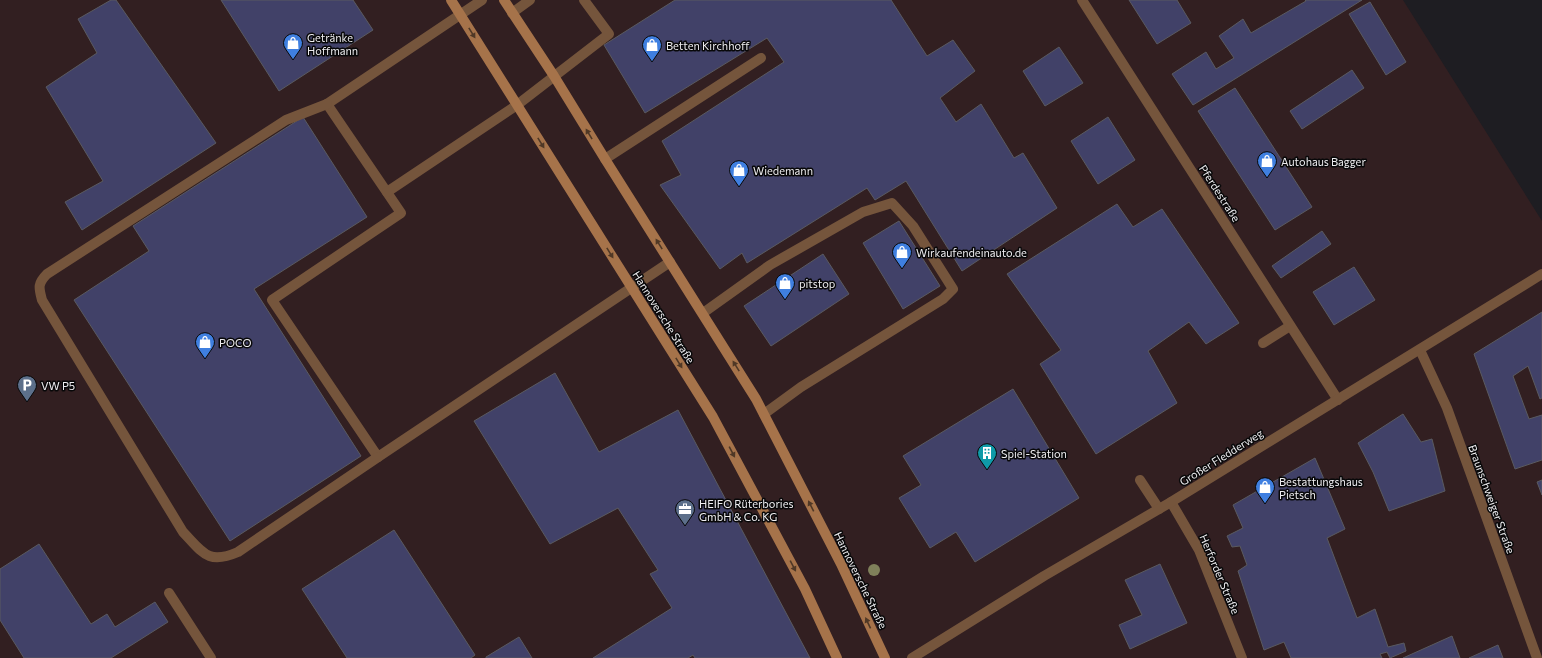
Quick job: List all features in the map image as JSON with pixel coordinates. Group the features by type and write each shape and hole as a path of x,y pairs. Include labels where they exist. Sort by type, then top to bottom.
{"main road":[{"name":"Hannoversche Straße","path":"451,0 713,417 805,589 837,658"},
{"name":"Hannoversche Straße","path":"504,0 554,76 756,398 841,564 885,658"}],"street":[{"path":"482,0 327,104 286,120 47,274 42,279 39,286 42,300 183,532 204,554 215,559 226,558 238,552 670,262"},
{"path":"512,13 530,0"},
{"path":"387,192 517,106 609,34 584,0"},
{"name":"Pferdestraße","path":"1082,0 1338,400"},
{"path":"605,159 761,58"},
{"path":"327,104 401,213 272,300 378,457"},
{"path":"703,313 770,265 863,212 892,203 914,226 953,289 943,299 801,387 764,414"},
{"name":"Großer Fledderweg","path":"912,658 1044,576 1172,502 1542,274"},
{"path":"1263,343 1290,326"},
{"name":"Braunschweiger Straße","path":"1420,350 1447,408 1537,658"},
{"path":"1140,480 1158,509"},
{"name":"Herforder Straße","path":"1172,502 1199,550 1242,658"},
{"path":"169,592 210,658"}],"shaded area":[{"path":"0,0 1403,0 1542,221 1542,658 0,658"}],"building":[{"path":"111,0 116,0 216,143 82,230 65,202 103,181 46,87 97,53 78,19"},
{"name":"Getränke Hoffmann","path":"221,0 353,0 373,30 279,91"},
{"path":"675,0 891,0 927,56 953,40 975,71 940,98 956,122 981,104 1014,158 1023,153 1057,208 962,271 906,181 875,200 867,188 747,263 742,253 720,269 660,185 681,175 662,141 784,62 767,38 645,113 604,45"},
{"path":"1129,0 1177,0 1191,23 1157,44"},
{"path":"1305,0 1362,0 1193,105 1172,74 1206,52 1216,69 1234,58 1219,36 1243,19 1251,33 1306,1"},
{"path":"1370,2 1406,62 1386,75 1349,14"},
{"path":"1059,47 1083,83 1045,106 1023,71"},
{"path":"1352,70 1364,88 1302,129 1290,111"},
{"name":"Autohaus Bagger","path":"1235,88 1312,207 1275,230 1198,111"},
{"name":"POCO","path":"303,117 367,217 254,289 361,456 230,541 74,300 149,251 133,226"},
{"path":"1108,117 1135,160 1098,184 1071,141"},
{"path":"1117,204 1133,227 1162,209 1239,323 1206,344 1189,322 1148,351 1177,403 1096,454 1040,364 1061,350 1007,274"},
{"path":"899,221 940,286 903,309 863,243"},
{"path":"1322,231 1331,244 1281,278 1272,266"},
{"path":"823,254 849,294 771,346 744,306"},
{"path":"1354,267 1375,300 1334,325 1313,292"},
{"path":"1542,312 1542,398 1540,399 1528,366 1513,376 1529,419 1542,415 1542,460 1515,469 1474,354"},
{"name":"HEIFO Rüterbories GmbH & Co. KG","path":"555,373 599,452 678,410 810,658 695,658 693,655 688,658 593,658 672,608 650,574 658,570 618,508 550,544 474,421"},
{"name":"Spiel-Station","path":"1013,389 1079,498 975,562 956,532 930,548 899,498 921,485 903,456"},
{"path":"1403,414 1421,442 1432,439 1445,491 1389,511 1373,472 1358,443"},
{"path":"1315,458 1345,529 1327,538 1357,618 1375,609 1388,647 1404,643 1406,651 1390,658 1387,652 1380,654 1382,658 1291,658 1284,642 1264,650 1238,571 1247,565 1240,546 1232,547 1227,536 1243,528 1233,505"},
{"path":"1542,480 1542,495 1537,482"},
{"path":"394,530 475,655 471,658 347,658 302,589"},
{"path":"39,544 91,624 107,614 115,627 155,602 168,622 111,658 24,658 0,620 0,569"},
{"path":"1160,564 1187,623 1130,649 1119,625 1142,615 1125,580"},
{"path":"1452,636 1460,658 1403,658"},
{"path":"519,637 532,658 486,658 486,657"},
{"path":"1498,645 1503,658 1469,658"}],"place":[{"name":"Getränke Hoffmann","path":"293,60"},
{"name":"Betten Kirchhoff","path":"652,62"},
{"name":"Autohaus Bagger","path":"1267,178"},
{"name":"Wiedemann","path":"739,187"},
{"name":"Wirkaufendeinauto.de","path":"902,269"},
{"name":"pitstop","path":"785,300"},
{"name":"POCO","path":"205,359"},
{"name":"VW P5","path":"27,402"},
{"name":"Spiel-Station","path":"987,470"},
{"name":"Bestattungshaus Pietsch","path":"1265,504"},
{"name":"HEIFO Rüterbories GmbH & Co. KG","path":"685,526"}]}
